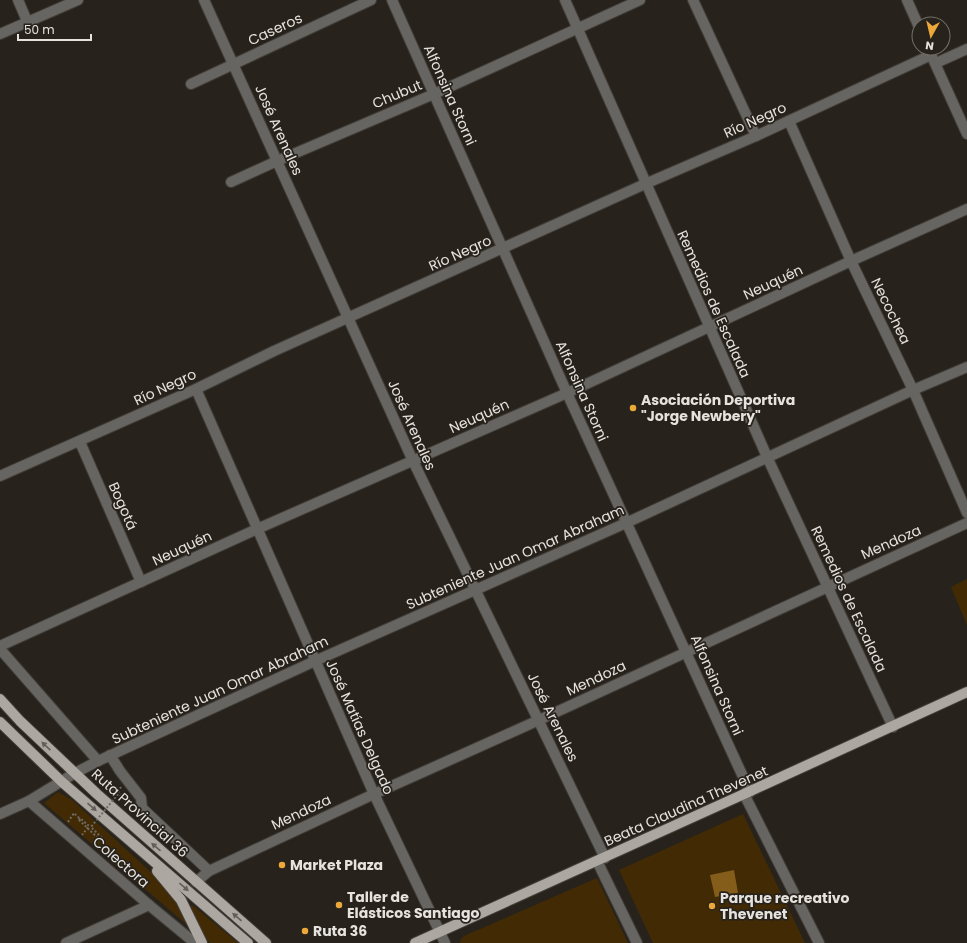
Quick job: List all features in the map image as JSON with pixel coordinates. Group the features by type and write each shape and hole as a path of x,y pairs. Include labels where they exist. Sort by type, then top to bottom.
{"main road":[{"name":"Beata Claudina Thevenet","path":"415,943 601,860 967,692"},
{"name":"Ruta Provincial 36","path":"0,699 20,721 97,794 266,943"},
{"name":"Ruta Provincial 36","path":"0,722 62,782 248,943"},
{"path":"123,834 177,894 202,943"}],"street":[{"path":"18,0 27,21"},
{"path":"0,34 78,0"},
{"name":"José Arenales","path":"204,0 349,318 412,461 539,720 637,943"},
{"name":"Caseros","path":"191,84 233,63 371,0"},
{"name":"Alfonsina Storni","path":"392,0 567,393 687,652 747,793 818,943"},
{"name":"Remedios de Escalada","path":"564,0 578,28 645,184 768,459 893,727"},
{"name":"Chubut","path":"231,182 434,94 640,0"},
{"path":"694,0 756,136"},
{"path":"907,0 914,16"},
{"name":"Río Negro","path":"951,52 967,49"},
{"path":"932,56 967,134"},
{"name":"Río Negro","path":"0,476 80,442 196,389 274,351 932,56"},
{"name":"Necochea","path":"789,121 851,261 913,390 967,513"},
{"name":"Neuquén","path":"0,646 258,529 567,393 851,261 967,209"},
{"name":"Subteniente Juan Omar Abraham","path":"0,814 29,801 75,773 110,755 315,661 475,591 768,459 913,390 967,367"},
{"name":"José Matías Delgado","path":"196,389 374,794 445,943"},
{"name":"Bogotá","path":"80,442 141,582"},
{"name":"Mendoza","path":"196,882 209,871 374,794 539,720 967,523"},
{"path":"0,649 98,761"},
{"path":"110,755 120,771 141,798 142,808 209,871"},
{"name":"Colectora","path":"29,801 195,943"},
{"path":"66,943 149,905"}],"path":[{"path":"74,813 100,840 102,838 91,827 113,800 118,794 129,805 131,803 105,780"},
{"path":"111,785 110,787 117,793"},
{"path":"79,819 80,818 89,826"}],"shaded area":[{"path":"967,579 967,625 951,587"},
{"path":"58,792 72,800 154,875 171,893 184,912 192,929 44,803"},
{"name":"Parque recreativo Thevenet","path":"743,814 805,943 653,943 619,870"},
{"path":"734,870 738,893 715,897 710,875"},
{"path":"597,878 628,943 460,943 464,936"},
{"path":"191,905 238,943 210,943 192,914"}],"place":[{"name":"Asociación Deportiva \"Jorge Newbery\"","path":"633,408"},
{"name":"Market Plaza","path":"282,865"},
{"name":"Taller de Elásticos Santiago","path":"339,905"},
{"name":"Parque recreativo Thevenet","path":"712,906"},
{"name":"Ruta 36","path":"305,931"}]}
